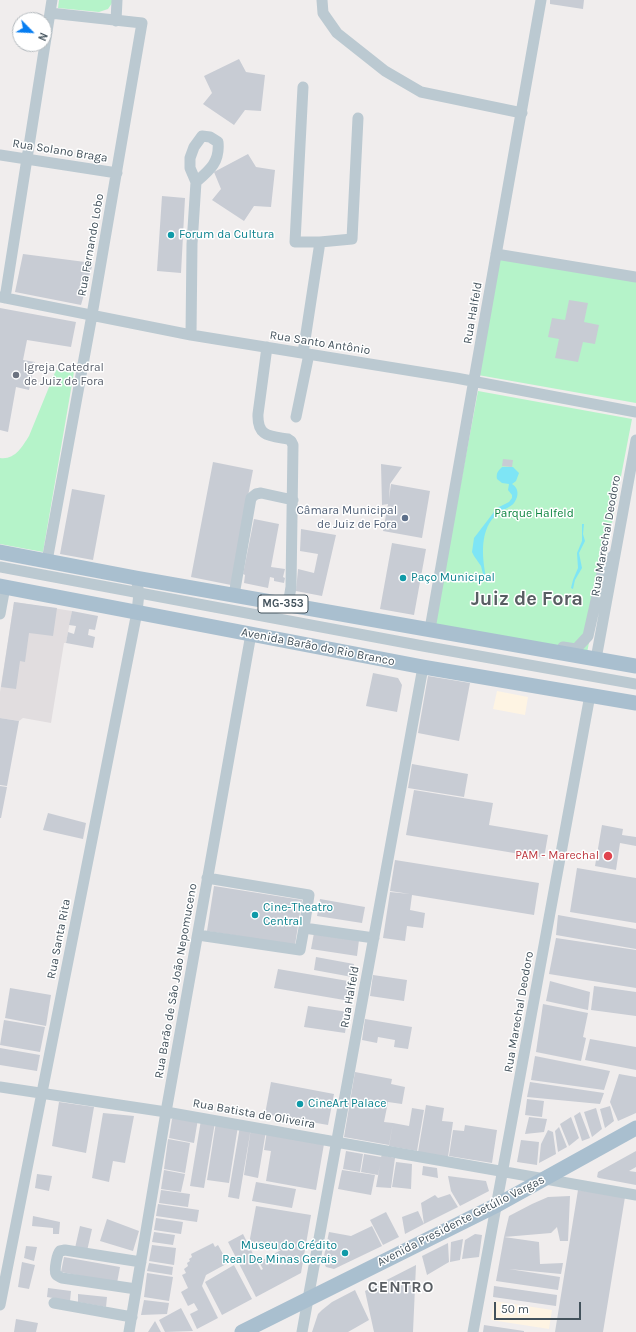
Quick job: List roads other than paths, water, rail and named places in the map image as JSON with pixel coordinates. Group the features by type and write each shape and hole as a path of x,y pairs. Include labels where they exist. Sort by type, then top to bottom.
{"main road":[{"name":"MG-353","path":"0,552 136,578 636,666"},
{"name":"Avenida Barão do Rio Branco","path":"2,587 423,667 636,703"},
{"name":"Avenida Presidente Getúlio Vargas","path":"242,1332 497,1205 636,1128"}],"street":[{"path":"50,12 52,0"},
{"path":"116,21 117,0"},
{"path":"322,0 323,13 337,34 385,71 421,92 522,113"},
{"name":"Rua Halfeld","path":"430,629 541,0"},
{"name":"Rua Fernando Lobo","path":"47,561 92,315 142,23 52,13"},
{"path":"2,297 44,52"},
{"path":"303,87 295,242 320,242 352,239 358,118"},
{"name":"Rua Solano Braga","path":"0,155 116,173"},
{"path":"191,335 192,244 196,182"},
{"path":"296,417 306,354 320,242"},
{"path":"496,254 636,277"},
{"name":"Rua Santo Antônio","path":"2,297 191,335 474,382 636,412"},
{"path":"267,347 258,422 261,431 267,435 288,439 293,445 291,587 288,605"},
{"name":"Rua Marechal Deodoro","path":"596,659 636,440"},
{"path":"234,595 251,498 257,493 261,493 293,500"},
{"path":"552,651 556,646 576,649 588,636 603,569 610,558 615,554"},
{"name":"Avenida Barão do Rio Branco","path":"0,567 636,684"},
{"name":"Rua Santa Rita","path":"0,1305 137,612 139,593 136,578"},
{"path":"0,614 2,587"},
{"name":"Rua Barão de São João Nepomuceno","path":"129,1332 166,1112 251,634"},
{"name":"Rua Halfeld","path":"302,1332 423,667"},
{"name":"Rua Marechal Deodoro","path":"473,1332 504,1172 590,695"},
{"path":"198,935 300,950 304,928 309,895 208,878"},
{"path":"304,928 374,938"},
{"name":"Rua Batista de Oliveira","path":"0,1087 166,1112 543,1179"},
{"path":"543,1179 636,1195"},
{"path":"136,1288 62,1278 57,1276 55,1272 58,1254 60,1251 65,1250 141,1262"},
{"path":"54,1303 132,1317"}],"water":[{"path":"502,467 513,467 519,473 516,481 512,484 517,490 517,495 514,503 498,513 492,519 488,527 483,543 486,578 484,578 481,566 472,552 474,538 497,508 509,502 512,498 512,495 508,490 509,484 502,483 497,479 498,472"},
{"path":"582,524 584,524 583,534 585,541 579,553 582,568 575,580 573,589 571,588 578,568 577,553 582,541"}],"place":[{"name":"Forum da Cultura","path":"171,235"},
{"name":"Igreja Catedral de Juiz de Fora","path":"16,375"},
{"name":"Câmara Municipal de Juiz de Fora","path":"405,518"},
{"name":"Paço Municipal","path":"403,578"},
{"name":"PAM - Marechal","path":"608,856"},
{"name":"Cine-Theatro Central","path":"255,915"},
{"name":"CineArt Palace","path":"300,1104"},
{"name":"Museu do Crédito Real De Minas Gerais","path":"345,1253"}],"district":[{"name":"Juiz de Fora","path":"527,599"},
{"name":"CENTRO","path":"401,1287"}],"park label":[{"name":"Parque Halfeld","path":"534,514"}]}
